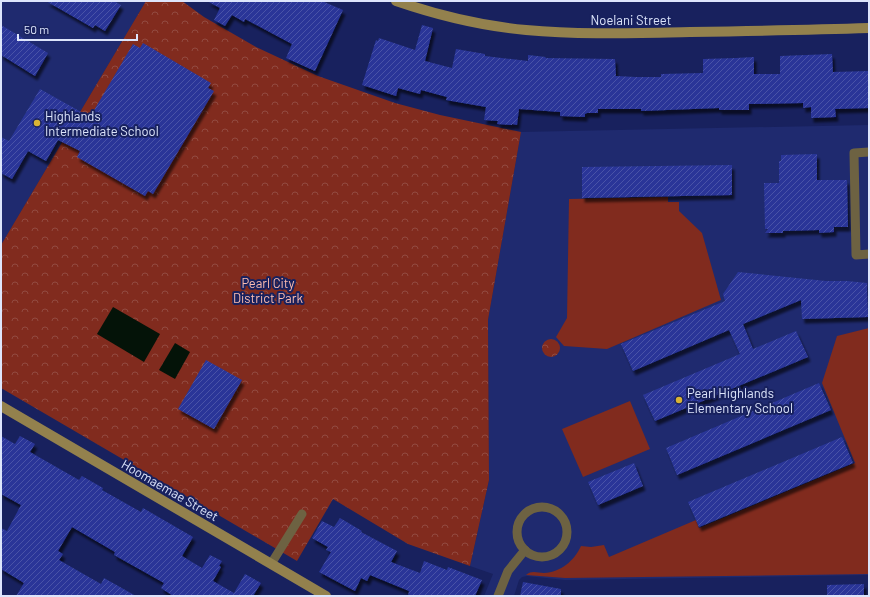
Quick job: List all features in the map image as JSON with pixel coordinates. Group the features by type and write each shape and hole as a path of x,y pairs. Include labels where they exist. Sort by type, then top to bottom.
{"street":[{"name":"Noelani Street","path":"396,1 445,15 489,24 526,30 573,33 869,28"},
{"name":"Hoomaemae Street","path":"1,406 326,596"}],"lane":[{"path":"869,152 854,153 856,255 869,254"},
{"path":"541,507 556,511 566,524 566,540 562,548 556,553 544,556 532,555 525,550 520,544 517,536 517,528 520,520 532,509 541,507"},
{"path":"271,564 302,514"},
{"path":"498,596 508,571 525,550"}],"shaded area":[{"name":"Highlands Intermediate School","path":"1,1 146,1 1,245"},
{"name":"Pearl Highlands Elementary School","path":"869,125 869,575 565,580 527,576 522,577 519,580 514,596 484,596 493,574 470,566 489,480 488,320 521,132"},
{"path":"113,307 160,334 144,362 97,334"},
{"path":"175,343 190,352 175,379 159,370"}],"green space":[{"name":"Pearl City District Park","path":"146,1 182,1 204,17 256,47 318,76 395,103 440,115 521,132 488,320 489,480 470,566 408,544 333,499 297,561 1,388 1,245"},
{"path":"668,197 668,202 679,202 679,211 702,233 721,300 607,349 564,346 556,337 567,318 569,199"},
{"path":"869,328 869,574 565,578 526,575 532,572 550,572 561,568 571,561 581,546 591,547 604,545 609,557 696,520 699,528 855,463 822,383 837,336"},
{"path":"547,339 555,339 560,344 558,355 555,357 547,357 542,352 542,344"},
{"path":"630,401 650,449 583,477 562,429"}],"building":[{"path":"46,1 114,1 121,5 105,31 95,25 93,28"},
{"path":"207,1 322,1 343,10 315,71 286,58 292,44 245,19 244,22 232,15 225,26 214,20 220,8"},
{"path":"1,25 48,53 35,76 1,55"},
{"path":"422,25 433,28 425,61 452,68 456,49 485,54 485,56 528,61 528,55 546,57 545,58 615,59 616,76 636,77 661,77 661,74 703,73 703,59 754,57 754,74 780,74 780,56 832,54 833,72 869,71 869,108 835,109 836,117 811,118 811,107 803,108 803,103 749,104 749,110 719,110 719,108 641,111 641,109 598,109 598,113 587,113 585,114 585,117 560,116 560,112 519,109 517,125 512,125 497,124 498,121 484,120 486,107 446,100 447,97 421,90 420,94 398,88 396,96 362,85 376,40 378,41 379,38 415,50"},
{"path":"143,43 211,83 208,88 214,91 153,194 148,191 145,196 77,157 80,151 58,140 46,161 28,151 12,179 1,173 1,137 9,141 40,89 90,117 133,44 140,48"},
{"path":"817,154 817,180 847,180 848,227 834,227 834,232 819,233 819,230 765,233 768,229 765,229 764,183 779,183 779,161 781,161 781,155"},
{"path":"732,165 732,195 582,198 582,167"},
{"path":"738,272 826,281 867,283 868,317 802,319 801,300 743,324 753,349 796,331 808,357 655,421 643,395 740,354 729,330 633,371 621,344 725,301 723,294"},
{"path":"206,360 242,380 214,429 178,409"},
{"path":"819,383 831,410 677,475 666,448"},
{"path":"1,436 15,444 20,436 35,444 30,452 79,480 82,476 103,488 102,490 141,512 143,508 193,537 182,556 202,568 210,555 222,561 219,566 221,567 213,581 234,593 245,574 261,583 253,596 173,596 161,588 164,583 114,555 115,552 72,527 58,551 63,554 59,560 101,584 104,578 136,596 16,596 24,583 1,569 1,528 7,531 21,505 1,494"},
{"path":"842,437 853,463 699,527 688,502"},
{"path":"634,463 643,486 598,505 588,482"},
{"path":"340,518 362,531 361,532 397,551 391,562 420,573 424,561 447,570 448,567 482,580 475,596 408,596 409,591 370,575 367,581 361,578 355,591 319,572 331,552 326,550 328,547 312,538 322,521 334,527"},
{"path":"523,582 561,589 561,596 520,596"},
{"path":"864,584 864,596 827,596 827,585"}],"place":[{"name":"Highlands Intermediate School","path":"37,123"},
{"name":"Pearl Highlands Elementary School","path":"679,400"}]}
